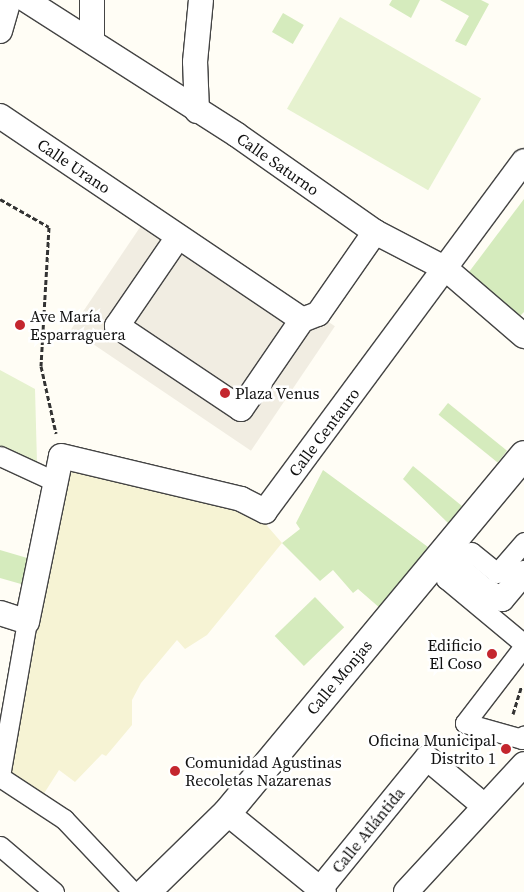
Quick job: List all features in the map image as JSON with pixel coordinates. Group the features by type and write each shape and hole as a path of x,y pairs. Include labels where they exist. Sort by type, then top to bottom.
{"street":[{"path":"0,31 9,0"},
{"name":"Calle Saturno","path":"26,0 92,40 375,232 446,269 524,336"},
{"path":"92,0 92,40"},
{"path":"197,110 195,62 201,0"},
{"name":"Calle Urano","path":"0,116 178,237 310,317"},
{"name":"Calle Centauro","path":"61,456 242,499 265,511 446,269 524,161"},
{"path":"178,237 117,326 240,409 375,232"},
{"name":"Calle Monjas","path":"146,892 227,813 448,560 524,455"},
{"path":"0,456 54,481"},
{"path":"61,456 54,481 27,622 0,777 64,820 132,892"},
{"path":"448,560 471,552 497,573 524,542"},
{"path":"448,560 502,599 524,573"},
{"path":"448,560 446,579 524,645 465,723 522,739 524,735"},
{"path":"0,613 27,622"},
{"name":"Calle Atlántida","path":"322,890 427,758 482,804"},
{"path":"406,892 482,804 524,764"},
{"path":"227,813 322,890"},
{"path":"0,846 54,892"}],"path":[{"path":"0,199 48,226 41,366 61,456"},
{"path":"518,697 524,698"}],"shaded area":[{"name":"Plaza Venus","path":"155,205 335,326 251,451 71,329"},
{"path":"70,462 256,513 282,543 207,635 185,649 177,640 141,683 132,700 132,725 106,756 102,754 75,782 59,770 43,795 12,779 6,768"}],"green space":[{"path":"392,0 420,0 411,18 389,5"},
{"path":"440,0 481,0 489,4 466,46 455,41 469,16"},
{"path":"283,13 304,25 293,44 272,32"},
{"path":"340,17 481,98 428,190 287,109"},
{"path":"524,199 524,312 518,318 469,272"},
{"path":"0,370 35,389 37,463 0,446"},
{"path":"448,403 507,451 498,462 439,415"},
{"path":"413,466 462,506 448,523 403,479"},
{"path":"323,470 428,547 381,609 358,589 353,593 333,570 320,581 282,543 300,529 296,523"},
{"path":"0,550 34,560 28,586 0,578"},
{"path":"315,597 344,627 304,666 275,636"}],"place":[{"name":"Ave María Esparraguera","path":"20,325"},
{"name":"Plaza Venus","path":"225,393"},
{"name":"Edificio El Coso","path":"492,654"},
{"name":"Oficina Municipal Distrito 1","path":"506,749"},
{"name":"Comunidad Agustinas Recoletas Nazarenas","path":"175,771"}]}
